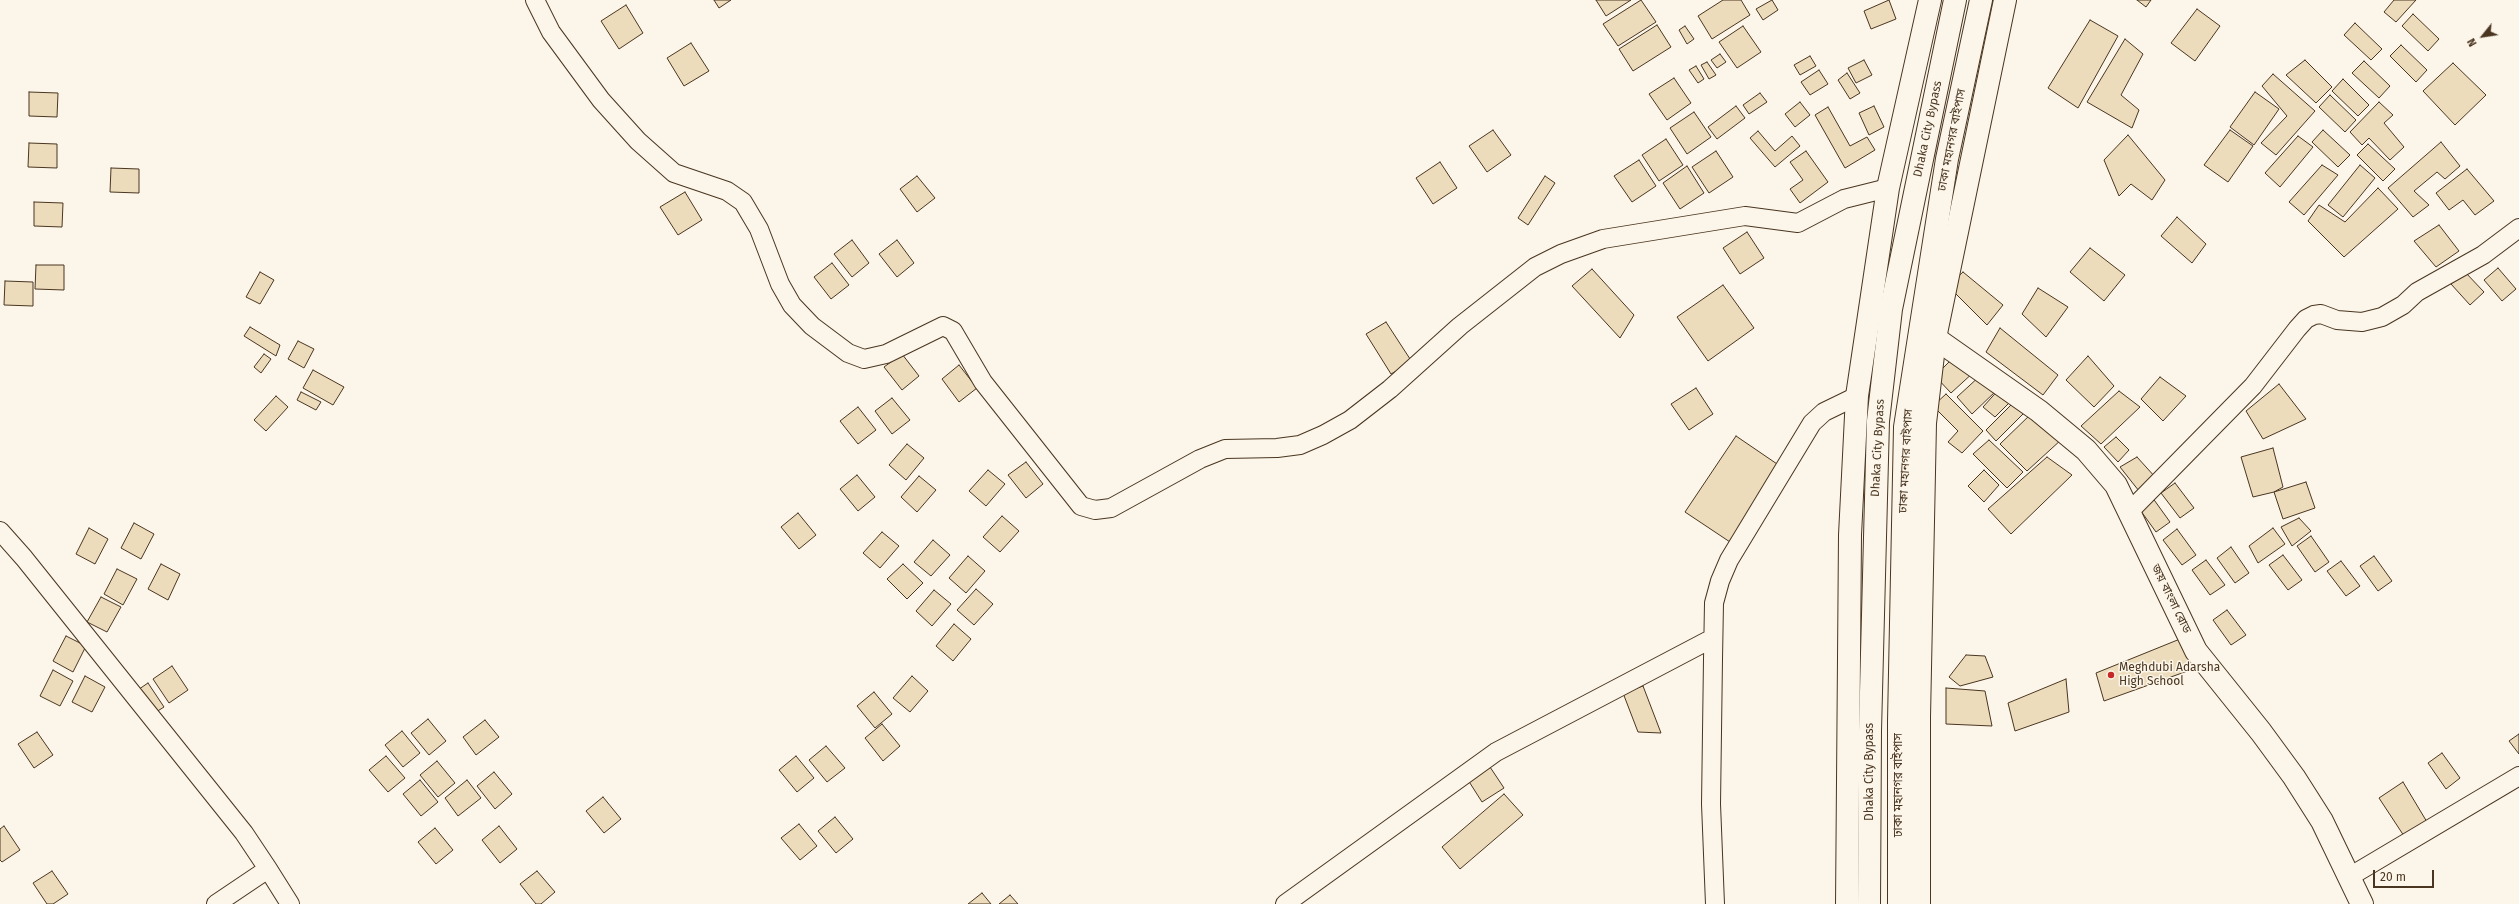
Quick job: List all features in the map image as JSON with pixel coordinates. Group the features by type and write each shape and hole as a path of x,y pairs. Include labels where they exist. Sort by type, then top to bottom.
{"main road":[{"path":"1847,904 1850,535 1857,396 1888,188 1930,0"},
{"name":"Dhaka City Bypass","path":"1869,904 1871,715 1878,421 1891,309 1955,0"},
{"name":"ঢাকা মহানগর বাইপাস","path":"1899,904 1899,721 1904,427 1947,159 1981,0"},
{"path":"1919,904 1919,717 1925,423 1935,338 2005,0"},
{"name":"জয় বাংলা রোড","path":"1935,338 2039,411 2086,450 2116,485 2196,651 2294,777 2322,821 2362,904"}],"street":[{"path":"535,0 551,32 597,94 638,141 674,173 727,191 743,202 759,229 780,284 792,305 812,326 848,353 864,359 886,354 943,326 953,332 983,382 1076,500 1081,506 1095,510 1111,508 1200,458 1225,449 1277,448 1300,445 1323,436 1350,420 1390,389 1460,326 1535,267 1561,254 1603,239 1738,217 1798,222 1844,199 1888,188"},
{"path":"2129,512 2253,386 2297,329 2306,320 2314,315 2321,314 2337,320 2362,322 2382,317 2403,305 2417,292 2483,255 2519,228"},
{"path":"1715,904 1711,804 1714,603 1729,560 1812,423 1824,412 1857,396"},
{"path":"0,531 24,558 244,833 290,904"},
{"path":"1285,904 1496,752 1713,638"},
{"path":"2349,876 2519,776"},
{"path":"216,904 268,869"}],"building":[{"path":"714,0 731,0 719,8"},
{"path":"1596,0 1631,0 1606,16"},
{"path":"1641,0 1656,22 1618,46 1603,24"},
{"path":"1723,0 1741,0 1750,15 1712,39 1698,16"},
{"path":"1772,0 1778,10 1763,20 1756,9"},
{"path":"1889,0 1896,19 1871,29 1864,11"},
{"path":"2137,0 2151,0 2146,7"},
{"path":"2394,0 2416,0 2396,22 2384,12"},
{"path":"626,5 643,33 619,49 601,21"},
{"path":"2197,9 2220,26 2195,61 2171,43"},
{"path":"2413,14 2439,39 2428,51 2402,26"},
{"path":"2090,20 2118,36 2078,108 2048,88"},
{"path":"2355,23 2382,49 2371,60 2344,35"},
{"path":"1657,25 1671,47 1633,71 1619,49"},
{"path":"1685,26 1694,39 1687,44 1679,30"},
{"path":"1743,26 1761,52 1737,68 1719,42"},
{"path":"2125,39 2143,54 2121,95 2139,110 2132,128 2087,102"},
{"path":"691,43 709,71 684,86 667,58"},
{"path":"2401,45 2427,70 2416,82 2390,56"},
{"path":"1720,54 1726,62 1717,68 1711,60"},
{"path":"1810,56 1816,66 1800,75 1794,65"},
{"path":"1864,60 1872,75 1856,83 1848,68"},
{"path":"2305,60 2332,87 2316,103 2286,75"},
{"path":"2364,61 2390,86 2379,98 2352,73"},
{"path":"1707,62 1716,75 1709,79 1701,65"},
{"path":"2453,63 2486,95 2455,125 2423,91"},
{"path":"1696,66 1704,79 1698,83 1689,70"},
{"path":"1819,70 1828,84 1810,95 1801,82"},
{"path":"1847,73 1860,93 1850,99 1838,80"},
{"path":"2273,74 2315,111 2276,155 2261,143 2287,116 2262,86"},
{"path":"1674,78 1691,103 1667,120 1649,94"},
{"path":"2343,79 2369,105 2358,116 2332,91"},
{"path":"29,92 58,93 57,117 29,116"},
{"path":"2255,92 2279,109 2254,145 2230,127"},
{"path":"1760,93 1767,102 1749,114 1743,105"},
{"path":"2330,95 2356,120 2345,132 2319,107"},
{"path":"1800,102 1810,115 1795,127 1785,114"},
{"path":"2379,102 2393,115 2384,123 2404,147 2390,160 2369,138 2362,145 2350,132"},
{"path":"1736,106 1745,118 1717,139 1708,127"},
{"path":"1874,106 1884,127 1869,135 1859,113"},
{"path":"1828,107 1850,146 1867,137 1875,150 1845,168 1815,115"},
{"path":"1694,112 1711,137 1687,154 1670,128"},
{"path":"1493,130 1511,155 1487,172 1469,146"},
{"path":"2230,130 2253,146 2228,182 2204,165"},
{"path":"2323,130 2350,155 2338,167 2312,142"},
{"path":"1758,131 1775,151 1792,136 1800,146 1775,167 1750,138"},
{"path":"2128,135 2165,180 2152,200 2131,184 2119,196 2104,160"},
{"path":"2298,136 2313,147 2280,187 2265,173"},
{"path":"1666,139 1683,165 1659,181 1642,155"},
{"path":"2441,142 2460,166 2445,179 2437,172 2414,191 2429,205 2413,217 2388,188"},
{"path":"29,143 57,144 57,168 28,167"},
{"path":"2368,144 2395,169 2383,181 2357,155"},
{"path":"1716,151 1733,177 1709,193 1692,167"},
{"path":"1806,151 1828,182 1800,203 1790,189 1803,180 1790,162"},
{"path":"1639,160 1656,186 1632,202 1614,176"},
{"path":"1440,162 1457,188 1433,204 1416,178"},
{"path":"2322,165 2338,175 2304,215 2289,202"},
{"path":"2360,165 2375,178 2343,217 2328,205"},
{"path":"1687,166 1704,193 1680,209 1663,183"},
{"path":"111,168 139,169 139,193 110,192"},
{"path":"2467,169 2494,201 2475,215 2463,200 2449,210 2436,193"},
{"path":"917,176 935,198 917,212 900,189"},
{"path":"1545,176 1555,183 1528,225 1518,218"},
{"path":"2378,188 2398,209 2344,257 2308,221 2319,205 2345,222"},
{"path":"685,192 702,220 678,235 660,207"},
{"path":"34,202 63,203 62,227 34,226"},
{"path":"2177,217 2206,244 2192,263 2161,236"},
{"path":"2439,225 2459,251 2436,267 2414,241"},
{"path":"1747,232 1764,258 1740,274 1723,248"},
{"path":"852,240 869,263 852,277 834,254"},
{"path":"897,240 914,263 897,277 879,254"},
{"path":"2090,248 2125,275 2104,301 2070,272"},
{"path":"832,263 849,285 831,299 814,277"},
{"path":"36,265 64,265 64,290 35,289"},
{"path":"2498,268 2516,289 2502,301 2484,280"},
{"path":"1592,269 1634,315 1620,338 1572,286"},
{"path":"260,272 274,280 260,304 246,297"},
{"path":"1963,272 2003,305 1987,325 1948,286"},
{"path":"2465,272 2484,292 2470,305 2451,284"},
{"path":"5,281 33,282 33,306 4,305"},
{"path":"1723,285 1754,328 1708,361 1677,317"},
{"path":"2038,288 2068,307 2046,337 2022,314"},
{"path":"1386,322 1412,362 1391,374 1366,334"},
{"path":"250,327 280,345 276,356 244,336"},
{"path":"2000,328 2058,375 2043,395 1986,352"},
{"path":"298,341 314,349 304,368 288,359"},
{"path":"264,354 271,359 261,373 254,367"},
{"path":"902,354 919,376 902,390 884,367"},
{"path":"2088,356 2114,386 2094,407 2066,380"},
{"path":"1954,357 1975,371 1951,393 1935,376"},
{"path":"959,365 977,388 959,402 942,379"},
{"path":"313,370 344,387 333,405 303,388"},
{"path":"1981,375 1997,390 1972,414 1957,397"},
{"path":"2160,377 2186,396 2163,421 2141,399"},
{"path":"2279,384 2306,419 2263,439 2246,411"},
{"path":"2001,387 2014,398 1995,417 1983,407"},
{"path":"1696,388 1713,414 1689,430 1671,404"},
{"path":"2119,391 2140,407 2101,444 2081,426"},
{"path":"301,392 321,402 316,410 297,400"},
{"path":"1946,394 1983,431 1962,453 1948,442 1958,431 1933,406"},
{"path":"276,396 288,407 266,431 254,420"},
{"path":"892,398 910,420 892,434 875,411"},
{"path":"2014,402 2025,412 1996,441 1986,430"},
{"path":"858,407 876,430 858,444 840,421"},
{"path":"2032,413 2062,439 2027,471 2000,444"},
{"path":"1736,436 1780,466 1730,542 1685,512"},
{"path":"2116,437 2129,450 2118,462 2104,447"},
{"path":"1989,440 2023,472 2007,488 1973,454"},
{"path":"907,444 924,458 906,480 889,465"},
{"path":"2273,448 2283,487 2274,492 2253,497 2241,457"},
{"path":"2047,457 2072,475 2011,534 1988,509"},
{"path":"2137,457 2156,478 2139,491 2120,467"},
{"path":"1026,462 1043,484 1026,498 1008,475"},
{"path":"988,470 1005,484 986,506 969,491"},
{"path":"1984,470 1999,485 1984,502 1968,486"},
{"path":"857,475 875,497 858,511 840,489"},
{"path":"919,476 936,490 917,512 901,497"},
{"path":"2306,482 2315,508 2283,519 2274,492"},
{"path":"2175,483 2194,508 2180,518 2161,493"},
{"path":"2152,497 2170,522 2156,532 2138,507"},
{"path":"798,513 816,535 799,549 781,527"},
{"path":"1002,516 1019,531 1000,552 983,537"},
{"path":"2299,518 2311,531 2292,546 2281,527"},
{"path":"134,523 154,534 141,559 121,548"},
{"path":"89,528 108,539 95,564 76,554"},
{"path":"2273,528 2285,544 2258,563 2249,546"},
{"path":"2177,529 2196,555 2182,565 2163,540"},
{"path":"882,532 899,546 880,568 863,553"},
{"path":"2311,536 2329,562 2315,572 2297,546"},
{"path":"933,540 950,555 931,576 914,562"},
{"path":"2231,547 2249,573 2235,583 2217,558"},
{"path":"2283,555 2302,580 2288,590 2269,565"},
{"path":"968,556 985,571 966,593 949,578"},
{"path":"2374,556 2392,581 2378,591 2360,566"},
{"path":"2206,560 2225,585 2210,595 2192,570"},
{"path":"2341,561 2360,586 2346,596 2327,571"},
{"path":"161,564 180,574 168,600 148,589"},
{"path":"903,564 923,583 907,599 887,579"},
{"path":"117,569 137,579 123,605 104,594"},
{"path":"976,589 993,604 974,625 957,610"},
{"path":"934,590 951,604 932,626 916,611"},
{"path":"101,597 121,607 107,632 87,622"},
{"path":"2227,610 2246,635 2231,645 2213,620"},
{"path":"954,624 971,639 953,661 936,646"},
{"path":"66,636 86,646 73,672 53,661"},
{"path":"2180,639 2196,668 2104,701 2096,673"},
{"path":"1966,655 1985,656 1993,677 1960,686 1949,677"},
{"path":"172,666 188,690 169,703 153,679"},
{"path":"53,670 73,681 60,706 40,696"},
{"path":"85,676 105,687 92,712 72,702"},
{"path":"912,676 928,691 910,712 893,698"},
{"path":"2066,679 2069,712 2015,731 2008,703"},
{"path":"148,683 164,707 145,719 129,696"},
{"path":"1643,686 1661,733 1638,732 1623,693"},
{"path":"1946,688 1985,691 1992,726 1946,724"},
{"path":"874,692 892,714 875,728 857,706"},
{"path":"428,719 446,741 429,755 411,733"},
{"path":"485,720 499,737 476,755 463,737"},
{"path":"882,724 900,746 883,761 865,738"},
{"path":"402,731 420,753 403,767 385,745"},
{"path":"37,732 53,755 34,768 18,744"},
{"path":"2519,734 2519,754 2509,741"},
{"path":"826,746 845,768 827,782 809,760"},
{"path":"2442,753 2460,778 2446,789 2428,763"},
{"path":"386,756 405,778 388,792 369,770"},
{"path":"796,756 814,778 797,792 779,770"},
{"path":"437,761 455,783 438,797 420,775"},
{"path":"1490,767 1504,788 1482,802 1468,780"},
{"path":"494,772 512,794 495,809 477,786"},
{"path":"420,780 438,802 421,816 403,794"},
{"path":"467,780 481,798 458,816 445,798"},
{"path":"2403,782 2427,822 2404,836 2379,798"},
{"path":"1504,794 1523,815 1460,869 1442,847"},
{"path":"603,797 621,819 604,833 586,811"},
{"path":"835,817 853,839 836,853 818,831"},
{"path":"799,824 817,846 800,860 781,838"},
{"path":"4,826 20,850 2,862 0,860 0,829"},
{"path":"499,826 517,849 500,863 482,840"},
{"path":"435,828 453,850 436,864 418,842"},
{"path":"52,871 68,894 53,904 47,904 33,883"},
{"path":"537,871 555,892 541,904 536,904 520,884"},
{"path":"982,893 991,904 968,904"},
{"path":"1010,895 1018,904 999,904"}],"place":[{"name":"Meghdubi Adarsha High School","path":"2111,675"}]}
